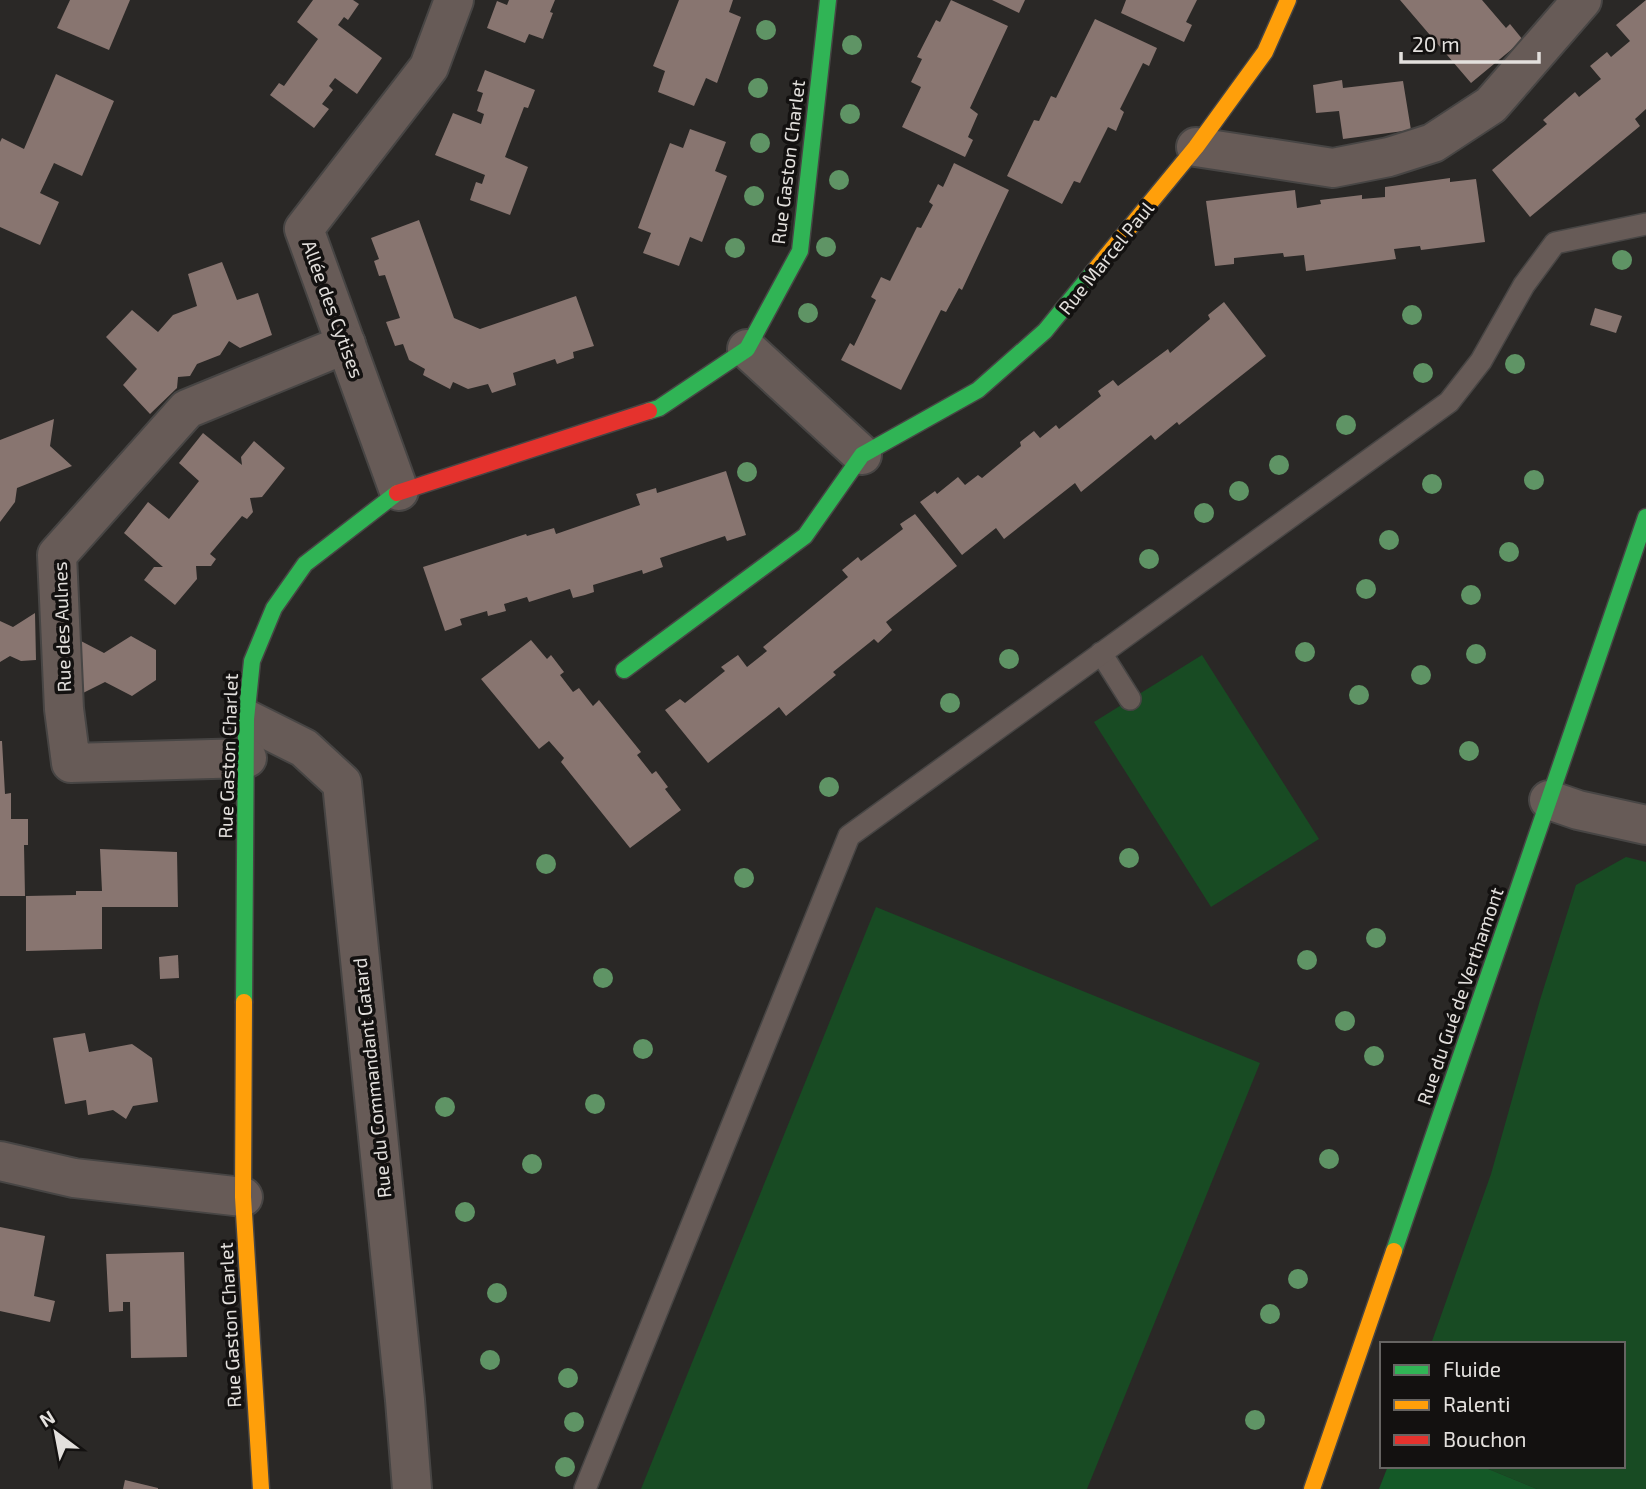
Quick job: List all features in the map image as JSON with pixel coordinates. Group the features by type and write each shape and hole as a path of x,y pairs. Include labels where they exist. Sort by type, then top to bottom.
{"street":[{"name":"Allée des Cytises","path":"399,491 303,229 429,67 454,0"},
{"name":"Rue Gaston Charlet","path":"261,1489 243,1197 246,719 252,662 274,608 305,564 399,491 659,408 747,349 800,251 828,0"},
{"name":"Rue Marcel Paul","path":"624,670 805,536 862,455 978,390 1045,331 1196,147 1265,52 1288,0"},
{"path":"1196,147 1333,168 1389,157 1433,143 1491,105 1582,0"},
{"name":"Rue des Aulnes","path":"247,758 71,763 64,709 57,555 187,409 346,344"},
{"path":"747,349 862,455"},
{"name":"Rue du Gué de Verthamont","path":"1311,1489 1646,517"},
{"name":"Rue du Commandant Gatard","path":"246,719 304,748 342,783 412,1489"},
{"path":"1549,800 1578,810 1646,825"},
{"path":"0,1161 74,1178 243,1197"}],"lane":[{"path":"584,1489 849,836 1449,402 1481,361 1524,285 1555,243 1646,224"},
{"path":"1101,653 1130,699"}],"green space":[{"path":"1202,655 1319,839 1211,907 1094,722"},
{"path":"1626,857 1646,862 1646,1489 1537,1489 1486,1468 1625,1468 1625,1342 1432,1342 1491,1174 1576,885"},
{"path":"876,907 1260,1063 1087,1489 641,1489"},
{"path":"1387,1468 1486,1468 1537,1489 1379,1489"}],"building":[{"path":"70,0 130,0 109,50 57,28"},
{"path":"313,0 353,0 359,4 348,20 344,17 338,25 382,58 357,94 335,78 329,86 333,90 322,104 329,109 314,128 270,95 279,83 284,86 318,39 297,22"},
{"path":"509,0 555,0 543,39 529,34 525,43 487,28 497,1 507,5"},
{"path":"679,0 733,0 729,12 741,17 717,83 706,78 694,106 658,92 665,71 653,66"},
{"path":"951,0 1008,26 970,108 978,114 968,137 973,140 965,157 902,127 921,87 911,82 922,59 917,57 936,20 940,22"},
{"path":"992,0 1025,0 1019,13"},
{"path":"1126,0 1197,0 1186,22 1192,25 1184,42 1121,13"},
{"path":"1400,0 1482,0 1506,28 1510,24 1523,40 1471,83"},
{"path":"1646,0 1646,109 1635,119 1640,126 1530,217 1492,170 1547,124 1543,120 1575,92 1579,97 1601,79 1590,66 1607,52 1611,57 1630,41 1616,25"},
{"path":"1095,19 1157,48 1149,66 1143,63 1120,109 1124,112 1116,131 1108,127 1080,183 1074,181 1062,204 1007,176 1034,120 1039,121 1051,96 1056,98"},
{"path":"485,70 535,90 528,108 524,107 505,157 528,167 510,215 470,200 476,182 482,184 485,175 435,155 453,113 481,124 484,114 477,111 483,93 477,91"},
{"path":"56,74 114,101 82,176 54,163 40,193 59,202 40,245 0,227 0,142 2,138 24,149"},
{"path":"1342,80 1343,88 1403,81 1411,130 1343,139 1339,111 1316,113 1313,85"},
{"path":"690,129 726,142 715,171 727,176 702,242 690,237 679,266 643,253 651,233 638,228 670,143 683,148"},
{"path":"954,163 1009,190 962,290 959,288 946,312 941,310 901,390 841,360 850,343 854,346 876,300 871,297 881,277 890,281 917,227 921,228 933,205 929,202 938,184 943,187"},
{"path":"1450,178 1450,182 1476,179 1485,242 1421,250 1420,246 1394,249 1396,259 1306,271 1304,255 1284,257 1283,253 1234,258 1234,264 1215,266 1206,201 1295,190 1297,208 1321,204 1320,200 1362,195 1362,199 1385,197 1385,187"},
{"path":"419,220 454,318 480,329 576,296 594,346 573,352 574,358 557,364 555,359 513,373 516,385 492,393 488,384 468,389 453,382 450,389 423,375 425,369 409,360 403,344 395,346 386,322 400,318 385,275 379,276 374,261 379,259 371,238"},
{"path":"222,262 237,300 258,293 272,335 240,348 229,341 220,355 197,364 190,376 178,377 177,388 150,414 123,385 137,369 106,337 132,310 158,332 173,315 197,306 188,274"},
{"path":"1224,302 1266,356 1179,425 1177,422 1155,440 1151,435 1081,492 1075,483 1004,539 996,528 962,555 920,502 935,491 937,494 958,477 965,485 978,475 982,478 1021,446 1020,442 1034,431 1040,438 1056,425 1059,429 1101,396 1098,391 1113,380 1118,386 1168,349 1170,353 1210,319 1208,315"},
{"path":"1595,308 1622,316 1616,333 1590,325"},
{"path":"54,419 50,446 72,466 17,488 15,502 0,522 0,440"},
{"path":"203,433 242,465 241,457 254,441 285,468 262,497 250,498 253,512 247,519 242,516 210,554 216,559 211,566 196,566 197,579 175,605 144,580 154,567 163,567 124,533 148,502 169,519 199,481 179,463"},
{"path":"726,471 746,535 727,541 725,536 660,558 663,567 643,574 642,570 593,585 594,592 585,595 573,598 570,589 529,602 527,597 504,604 506,611 488,616 487,611 460,619 462,625 445,631 423,567 526,534 527,536 554,528 556,534 640,505 636,494 656,488 657,493"},
{"path":"915,514 957,566 886,622 892,630 878,643 874,639 833,672 836,675 786,716 779,707 708,763 665,710 680,699 685,703 725,671 721,667 738,655 747,667 767,651 763,647 848,577 842,570 858,557 861,561 903,529 900,524"},
{"path":"35,613 36,660 21,661 10,656 0,662 0,621 13,627"},
{"path":"131,636 156,650 156,680 132,696 105,682 79,695 79,640 104,653"},
{"path":"531,640 547,659 551,655 564,672 560,675 573,692 579,688 593,706 599,700 641,752 637,755 652,774 656,771 668,787 665,789 681,810 630,848 561,762 564,758 549,741 539,749 481,679"},
{"path":"0,741 5,794 11,793 11,819 28,819 28,845 24,845 25,896 0,896"},
{"path":"100,849 177,852 178,907 102,907 102,949 26,951 26,896 76,895 76,891 102,891"},
{"path":"178,955 179,978 160,979 159,957"},
{"path":"85,1033 89,1052 132,1044 152,1058 158,1102 133,1106 126,1119 113,1110 88,1115 86,1100 65,1104 53,1038"},
{"path":"0,1227 45,1236 34,1296 55,1301 50,1322 0,1311"},
{"path":"184,1252 187,1357 131,1358 130,1302 123,1302 123,1311 109,1312 106,1254"},
{"path":"125,1480 158,1488 158,1489 123,1489"}],"traffic: fast":[{"path":"649,411 659,408 747,349 800,251 828,0"},
{"path":"624,670 805,536 862,455 978,390 1045,331 1094,271"},
{"path":"244,1002 246,719 252,661 274,608 305,564 397,493"},
{"path":"1394,1251 1646,517"}],"traffic: slow":[{"path":"1094,271 1196,147 1265,52 1288,0"},
{"path":"244,1002 243,1197 261,1489"},
{"path":"1312,1489 1394,1251"}],"traffic: jam":[{"path":"397,493 649,411"}]}
